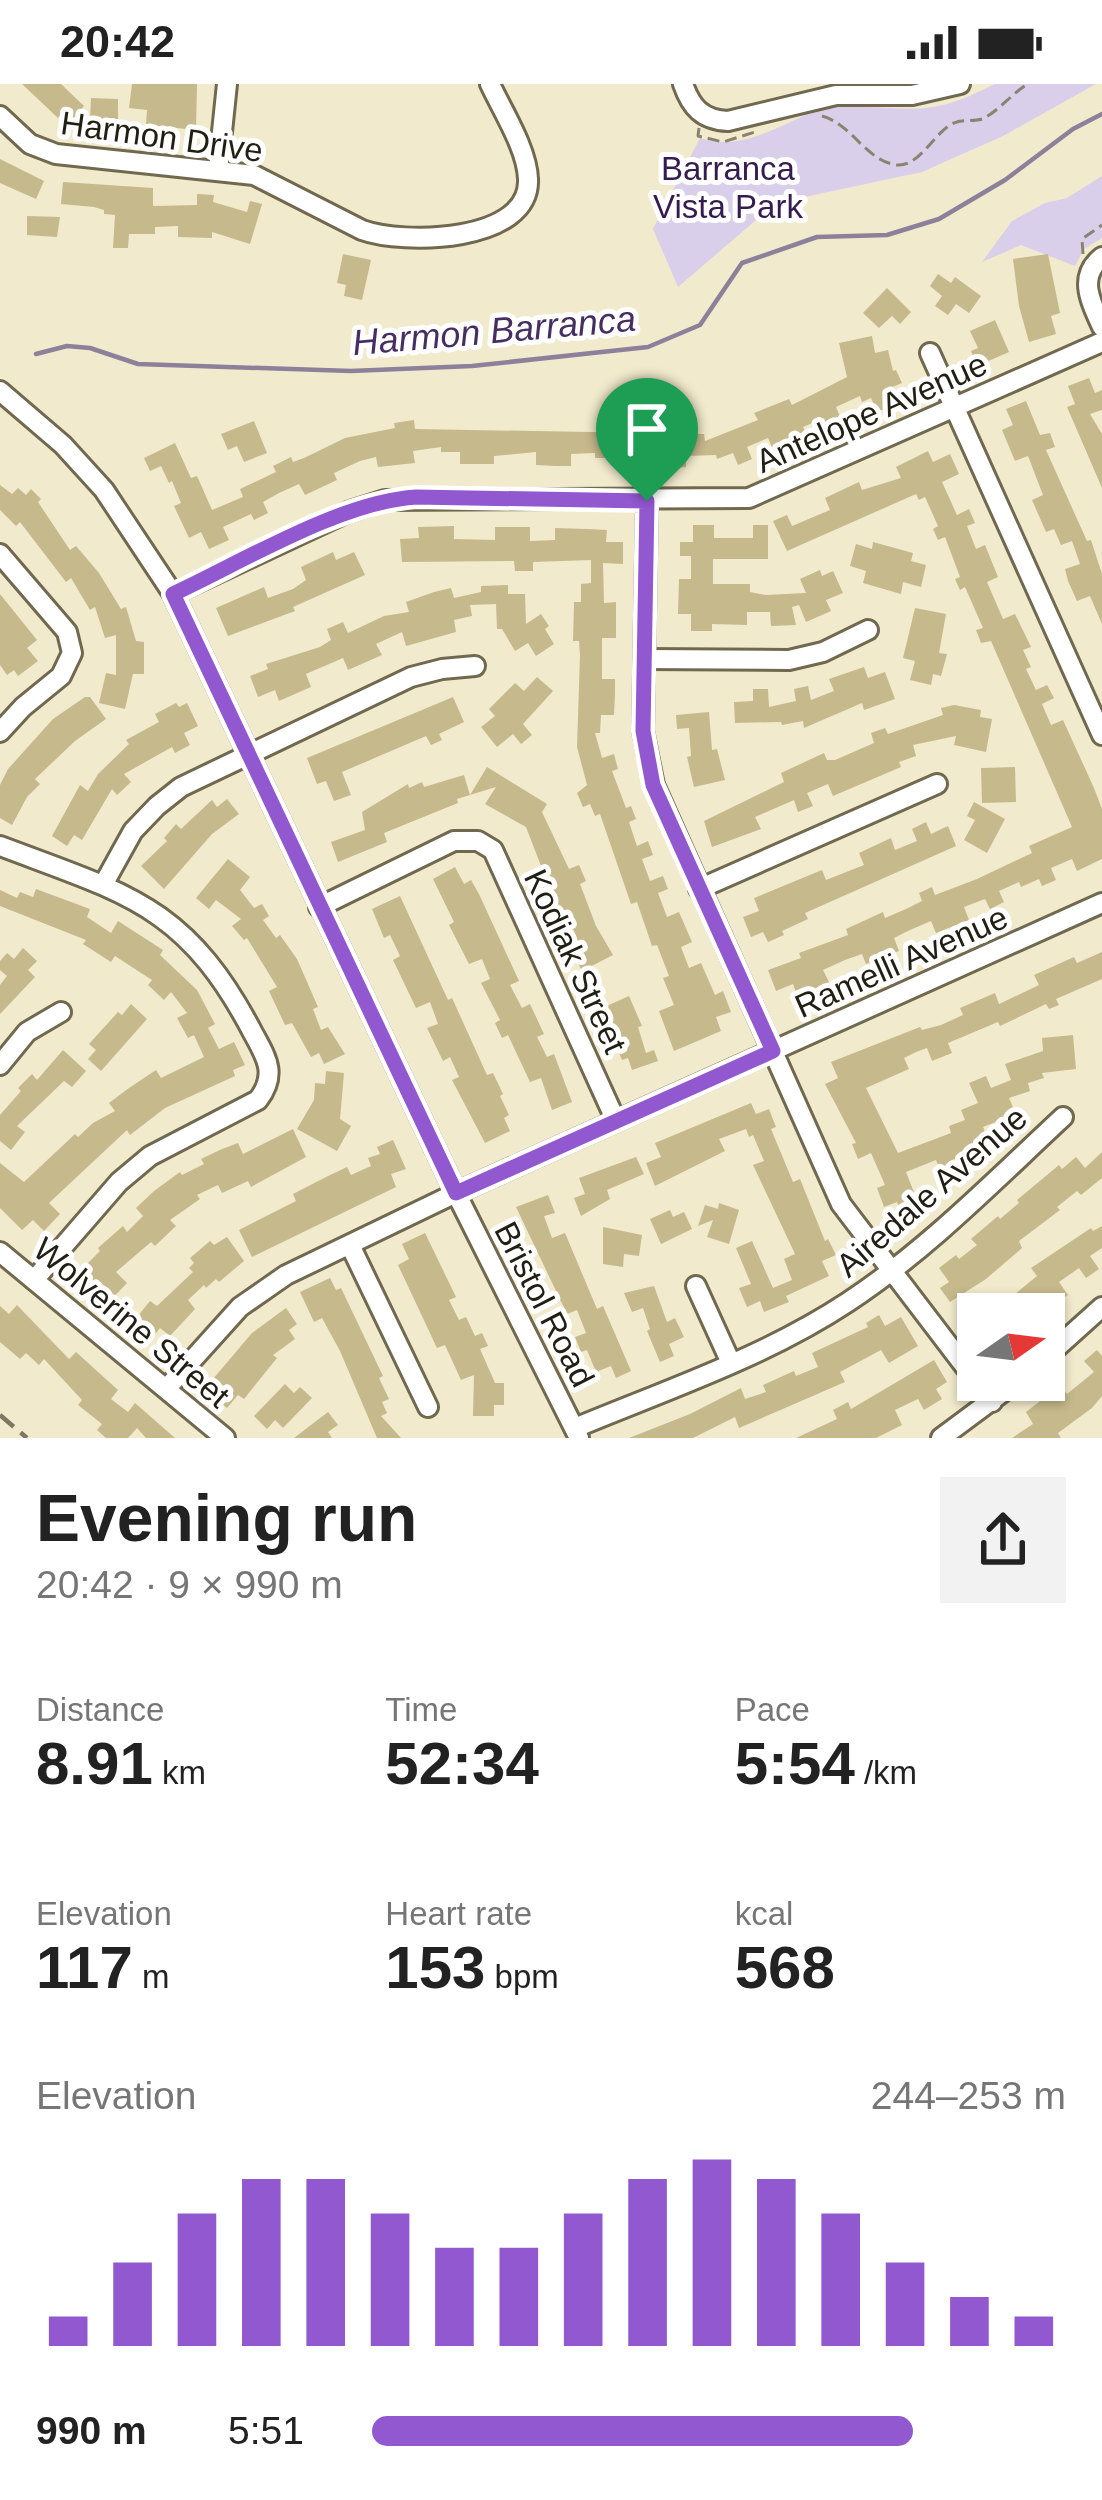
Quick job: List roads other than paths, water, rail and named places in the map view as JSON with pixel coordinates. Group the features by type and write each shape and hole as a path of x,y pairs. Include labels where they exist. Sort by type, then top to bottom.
{"street":[{"path":"218,170 227,84"},
{"name":"Harmon Drive","path":"0,116 16,134 56,154 266,178 362,230 396,239 487,228 501,224 522,205 528,176 490,84"},
{"path":"682,84 701,114 728,121 857,90 911,94 960,84"},
{"path":"1097,261 1087,284 1102,327"},
{"name":"Antelope Avenue","path":"173,594 348,512 385,500 749,498 1102,342"},
{"path":"930,353 1102,735"},
{"name":"Bristol Road","path":"0,391 63,445 104,490 173,594 456,1193 577,1433"},
{"path":"647,501 646,759 653,785 841,1204 992,1402 941,1438"},
{"path":"0,554 67,632 70,662 0,732"},
{"path":"644,659 789,660 823,652 868,630"},
{"path":"103,885 126,841 157,806 196,778 411,677 475,666"},
{"path":"699,889 937,784"},
{"name":"Kodiak Street","path":"319,907 446,844 470,840 493,850 616,1120"},
{"path":"0,847 103,885 164,918 220,974 268,1058 267,1087 250,1105 160,1149 129,1173 34,1280"},
{"name":"Ramelli Avenue","path":"167,1388 218,1329 286,1275 616,1120 1102,903"},
{"path":"0,1065 27,1032 61,1012"},
{"name":"Airedale Avenue","path":"577,1433 812,1324 891,1272 1063,1117"},
{"path":"350,1245 428,1407"},
{"name":"Wolverine Street","path":"0,1252 225,1438"},
{"path":"696,1286 730,1363"},
{"path":"1065,1340 1102,1306"}],"waterway":[{"name":"Harmon Barranca","path":"36,354 67,346 90,348 138,364 351,371 472,366 648,347 700,325 742,263 817,237 887,235 939,219 1102,114"}],"railway":[{"path":"0,1415 27,1438"}],"park label":[{"name":"Barranca Vista Park","path":"728,187"}]}
